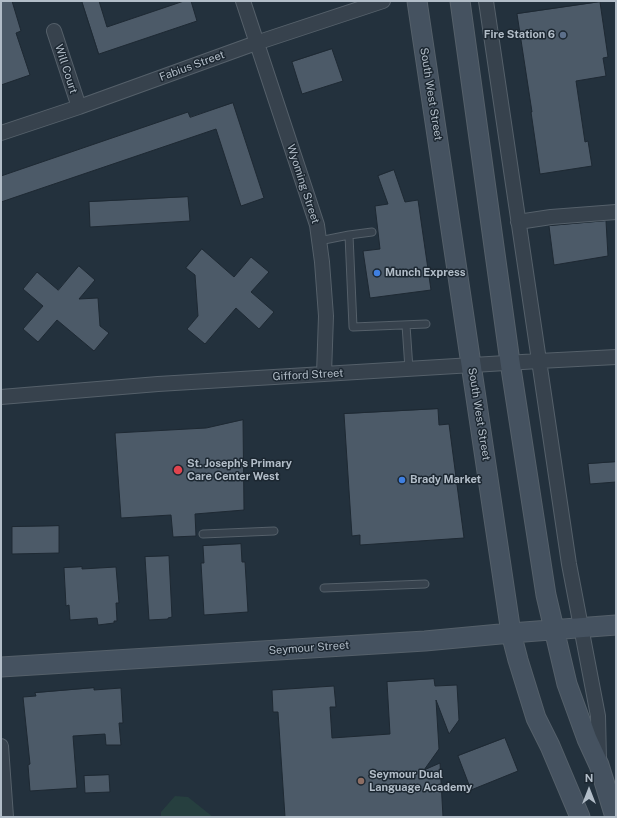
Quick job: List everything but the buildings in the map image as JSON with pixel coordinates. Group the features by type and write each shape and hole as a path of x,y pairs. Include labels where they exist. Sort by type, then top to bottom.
{"main road":[{"name":"South West Street","path":"417,1 511,633 536,718 550,746 580,817"},
{"path":"460,1 510,362 546,596 567,684 587,738 599,765 616,817"},
{"name":"Seymour Street","path":"1,667 425,641 511,633 616,626"}],"street":[{"name":"Wyoming Street","path":"242,1 316,225 322,262 326,316 324,374"},
{"name":"Fabius Street","path":"1,133 79,108 256,43 383,1"},
{"path":"486,1 569,564 598,716 599,765"},
{"name":"Will Court","path":"54,31 79,108"},
{"path":"518,222 551,217 616,212"},
{"name":"Gifford Street","path":"1,396 158,384 510,362 616,357"},
{"path":"1,746 6,817"}],"lane":[{"path":"319,241 372,232"},
{"path":"349,235 353,327 426,324"},
{"path":"406,325 409,369"},
{"path":"203,534 274,531"},
{"path":"324,588 425,584"}],"green space":[{"path":"175,796 188,797 213,817 161,817 161,812"}],"place":[{"name":"Fire Station 6","path":"563,35"},
{"name":"Munch Express","path":"377,273"},
{"name":"St. Joseph's Primary Care Center West","path":"178,470"},
{"name":"Brady Market","path":"402,480"},
{"name":"Seymour Dual Language Academy","path":"361,781"}]}
